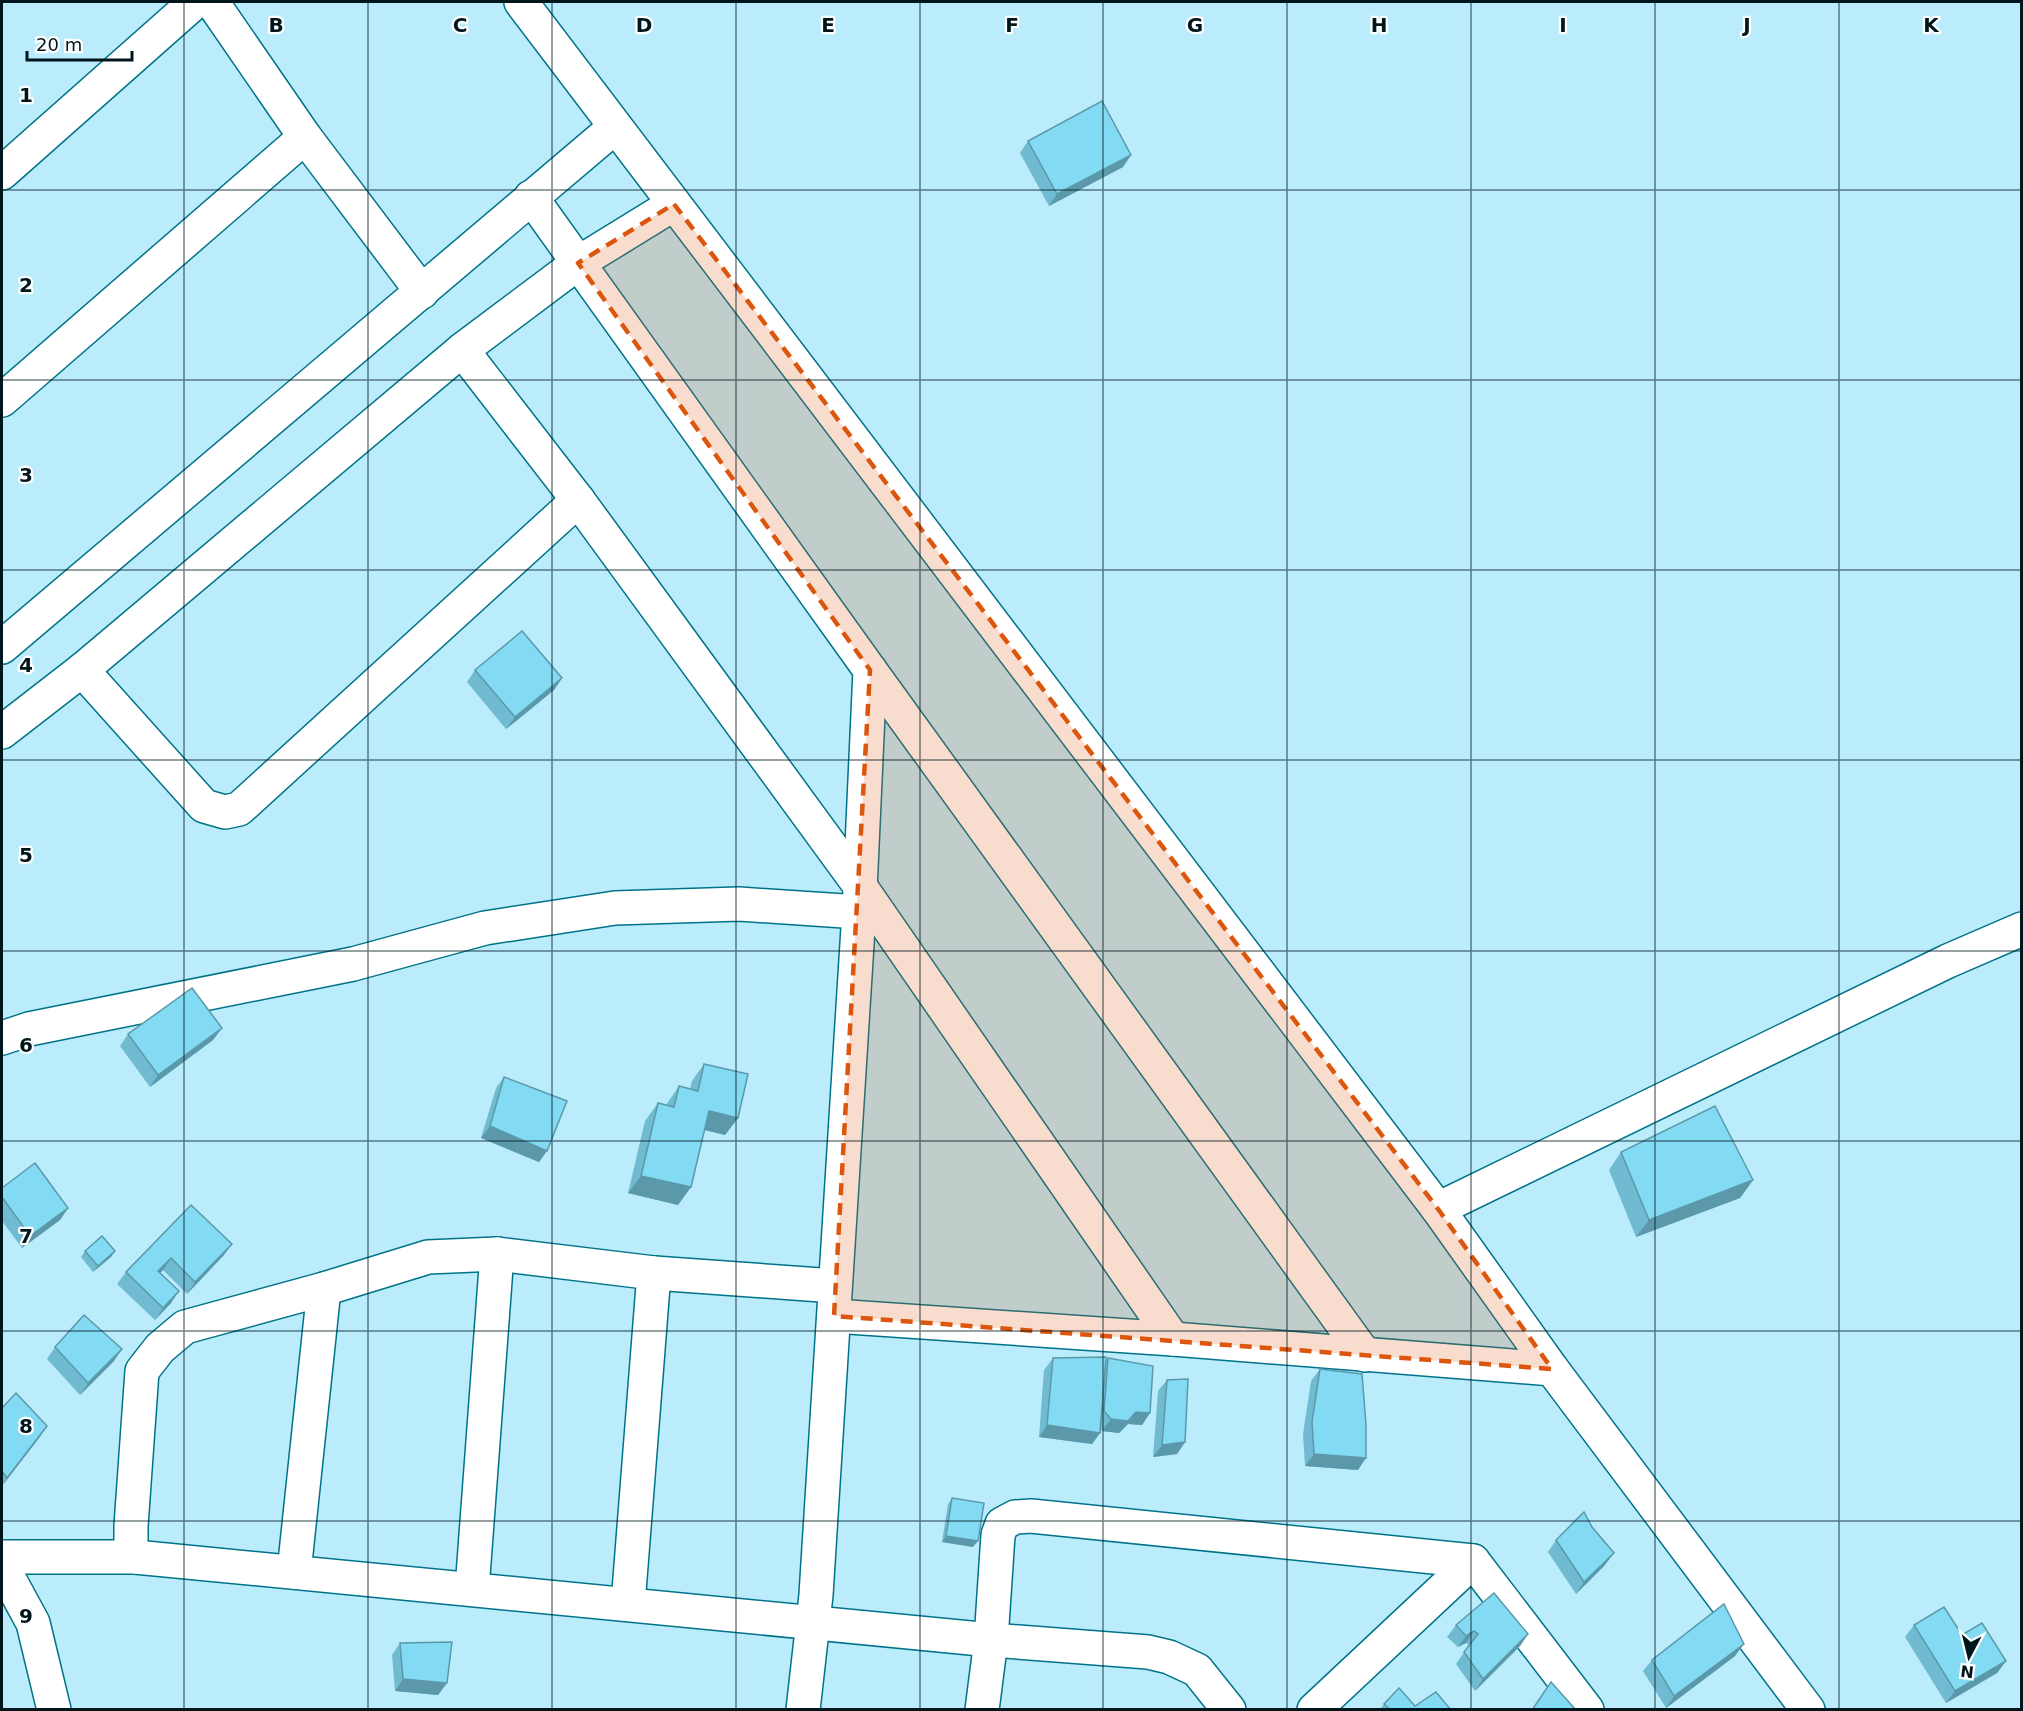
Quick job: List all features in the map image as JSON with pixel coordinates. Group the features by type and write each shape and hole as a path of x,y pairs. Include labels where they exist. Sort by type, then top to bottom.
{"street":[{"path":"2,173 195,2"},
{"path":"212,2 305,137 422,291"},
{"path":"521,2 1438,1209 1552,1369 1808,1710"},
{"path":"2,647 615,127"},
{"path":"2,400 305,137"},
{"path":"531,197 1365,1354"},
{"path":"2,732 82,670 462,350 578,263 674,204"},
{"path":"462,350 578,500 1173,1339"},
{"path":"82,670 204,806 225,812 239,809 578,500"},
{"path":"803,1710 813,1621 834,1301 859,899 870,670"},
{"path":"2,1038 29,1029 353,964 485,928 615,908 859,899"},
{"path":"1438,1209 1937,966 2022,929"},
{"path":"135,1557 131,1545 131,1526 142,1371 160,1348 185,1327 324,1289 428,1257 497,1254 654,1273 834,1301 1173,1339 1552,1369"},
{"path":"472,1589 497,1254"},
{"path":"628,1604 654,1273"},
{"path":"294,1572 324,1289"},
{"path":"982,1710 991,1640 998,1534 1002,1524 1015,1517 1031,1516 1473,1561 1587,1710"},
{"path":"2,1557 135,1557 991,1640 1148,1652 1168,1657 1197,1670 1229,1710"},
{"path":"1314,1710 1473,1561"},
{"path":"2,1566 33,1623 54,1710"}],"highlighted area":[{"path":"674,204 1438,1209 1552,1369 834,1316 870,670 578,263"}],"building":[{"path":"1102,101 1131,155 1057,194 1028,141"},
{"path":"522,631 562,678 515,717 475,670"},
{"path":"192,988 222,1028 158,1075 128,1034"},
{"path":"704,1064 748,1074 738,1118 709,1111 691,1187 641,1176 658,1103 674,1107 679,1086 698,1091"},
{"path":"504,1077 567,1101 547,1151 490,1126"},
{"path":"1715,1106 1753,1180 1649,1220 1621,1152"},
{"path":"35,1163 68,1208 30,1236 2,1197 2,1188"},
{"path":"191,1205 232,1244 195,1282 171,1258 158,1271 179,1291 163,1308 126,1272"},
{"path":"102,1236 115,1251 98,1266 85,1251"},
{"path":"84,1315 122,1349 88,1383 55,1347"},
{"path":"1106,1357 1100,1433 1047,1425 1053,1358"},
{"path":"1108,1358 1153,1366 1150,1413 1136,1412 1128,1421 1111,1419 1104,1411"},
{"path":"1320,1369 1362,1374 1366,1458 1314,1454 1312,1422"},
{"path":"1188,1379 1185,1442 1162,1445 1167,1380"},
{"path":"16,1393 47,1426 7,1478 2,1471 2,1408"},
{"path":"952,1498 984,1503 978,1541 946,1536"},
{"path":"1584,1512 1592,1527 1614,1553 1584,1582 1556,1540"},
{"path":"1494,1593 1528,1634 1483,1679 1464,1652 1478,1634 1474,1631 1466,1636 1456,1625"},
{"path":"1724,1604 1744,1644 1674,1696 1652,1660"},
{"path":"1944,1607 1962,1635 1982,1623 2006,1661 1955,1691 1914,1625"},
{"path":"452,1642 447,1683 403,1679 400,1643"},
{"path":"1551,1682 1576,1710 1532,1710"},
{"path":"1399,1688 1415,1706 1436,1692 1451,1710 1391,1710 1384,1704"}]}
